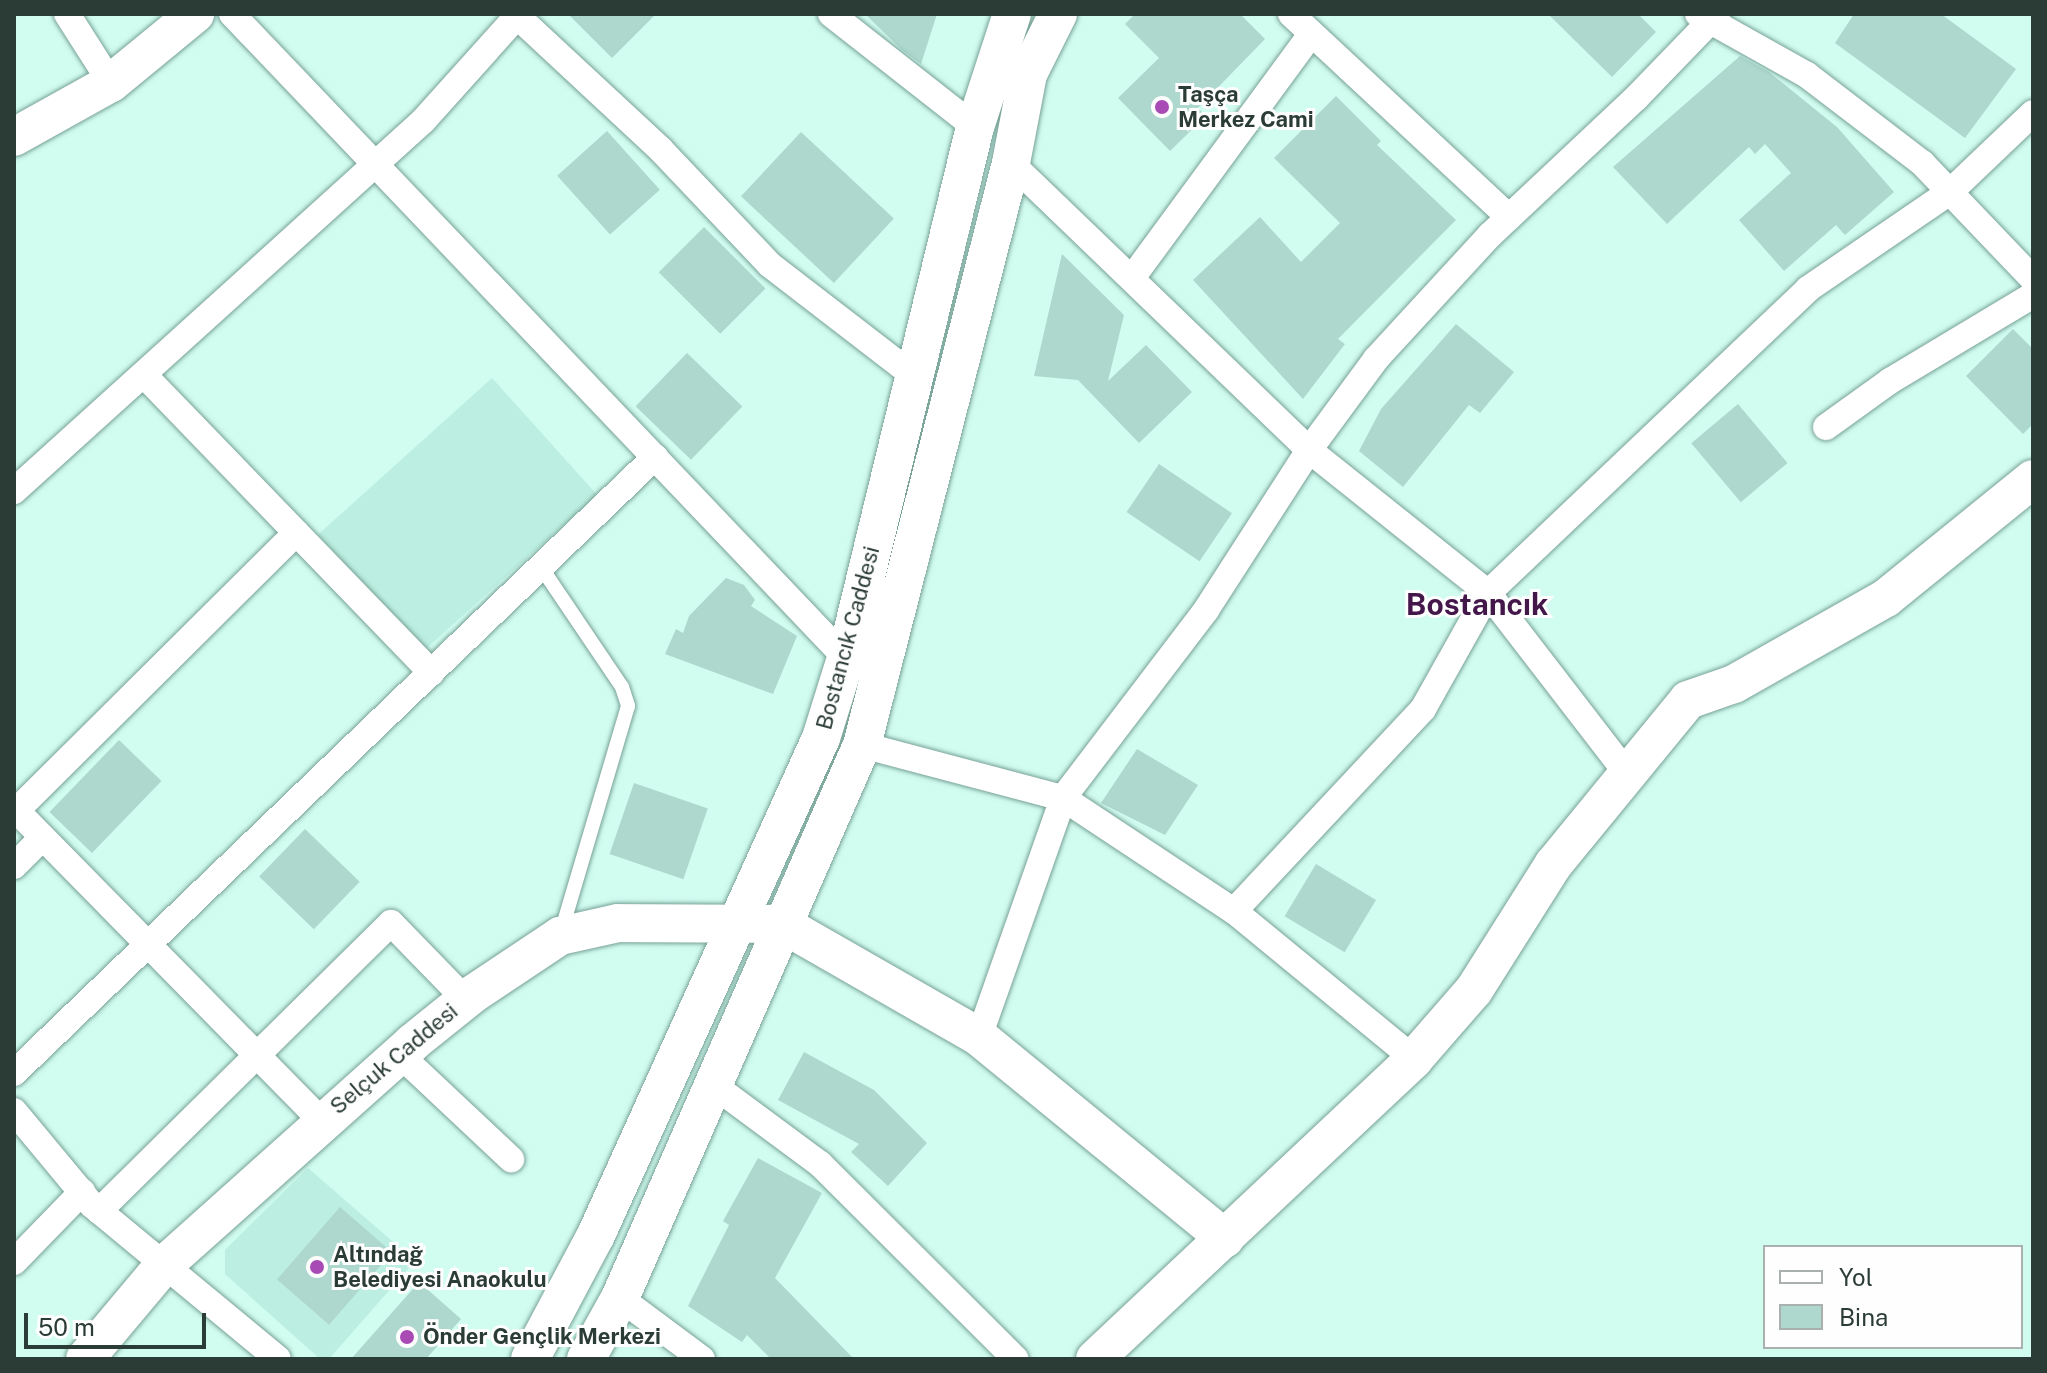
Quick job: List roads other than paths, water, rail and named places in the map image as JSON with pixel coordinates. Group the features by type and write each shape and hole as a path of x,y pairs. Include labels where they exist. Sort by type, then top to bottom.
{"street":[{"path":"67,14 111,83"},
{"path":"14,137 111,83 195,14"},
{"path":"232,14 846,658"},
{"path":"831,14 975,127"},
{"name":"Bostancık Caddesi","path":"530,1359 596,1235 821,738 846,658 975,127 1012,14"},
{"name":"Bostancık Caddesi","path":"586,1359 620,1298 862,745 1011,163 1028,74 1058,14"},
{"path":"1291,14 1509,217"},
{"path":"14,491 423,121 518,15 661,150 770,265 914,376"},
{"path":"979,1037 1063,798 1206,610 1309,450 1376,359 1509,217 1709,16 1807,75 1951,191 2033,279"},
{"path":"1132,278 1311,34"},
{"path":"1234,911 1423,709 1488,593 1808,289 1951,191 2033,113"},
{"path":"1011,163 1309,450 1488,593 1628,775"},
{"path":"1826,427 1890,381 2033,295"},
{"path":"144,375 432,673"},
{"path":"14,1073 147,949 655,457"},
{"path":"1095,1359 1414,1059 1474,990 1553,865 1688,700 1734,684 1886,598 2033,479"},
{"path":"296,533 15,810 147,949 321,1120"},
{"path":"862,745 1063,798 1234,911 1414,1059"},
{"path":"14,866 42,838"},
{"path":"14,1262 91,1202 258,1056 391,923 466,1000"},
{"name":"Selçuk Caddesi","path":"85,1359 163,1266 321,1120 466,1000 560,936 618,923 782,924"},
{"path":"782,924 979,1037 1225,1238"},
{"path":"399,1054 511,1159"},
{"path":"712,1084 820,1164 1016,1359"},
{"path":"14,1111 91,1202 163,1266 278,1359"},
{"path":"620,1298 702,1359"}],"lane":[{"path":"541,567 622,687 628,706 560,936"}],"place":[{"name":"Taşça Merkez Cami","path":"1162,107"},
{"name":"Altındağ Belediyesi Anaokulu","path":"317,1267"},
{"name":"Önder Gençlik Merkezi","path":"407,1337"}],"district":[{"name":"Bostancık","path":"1477,604"}]}
